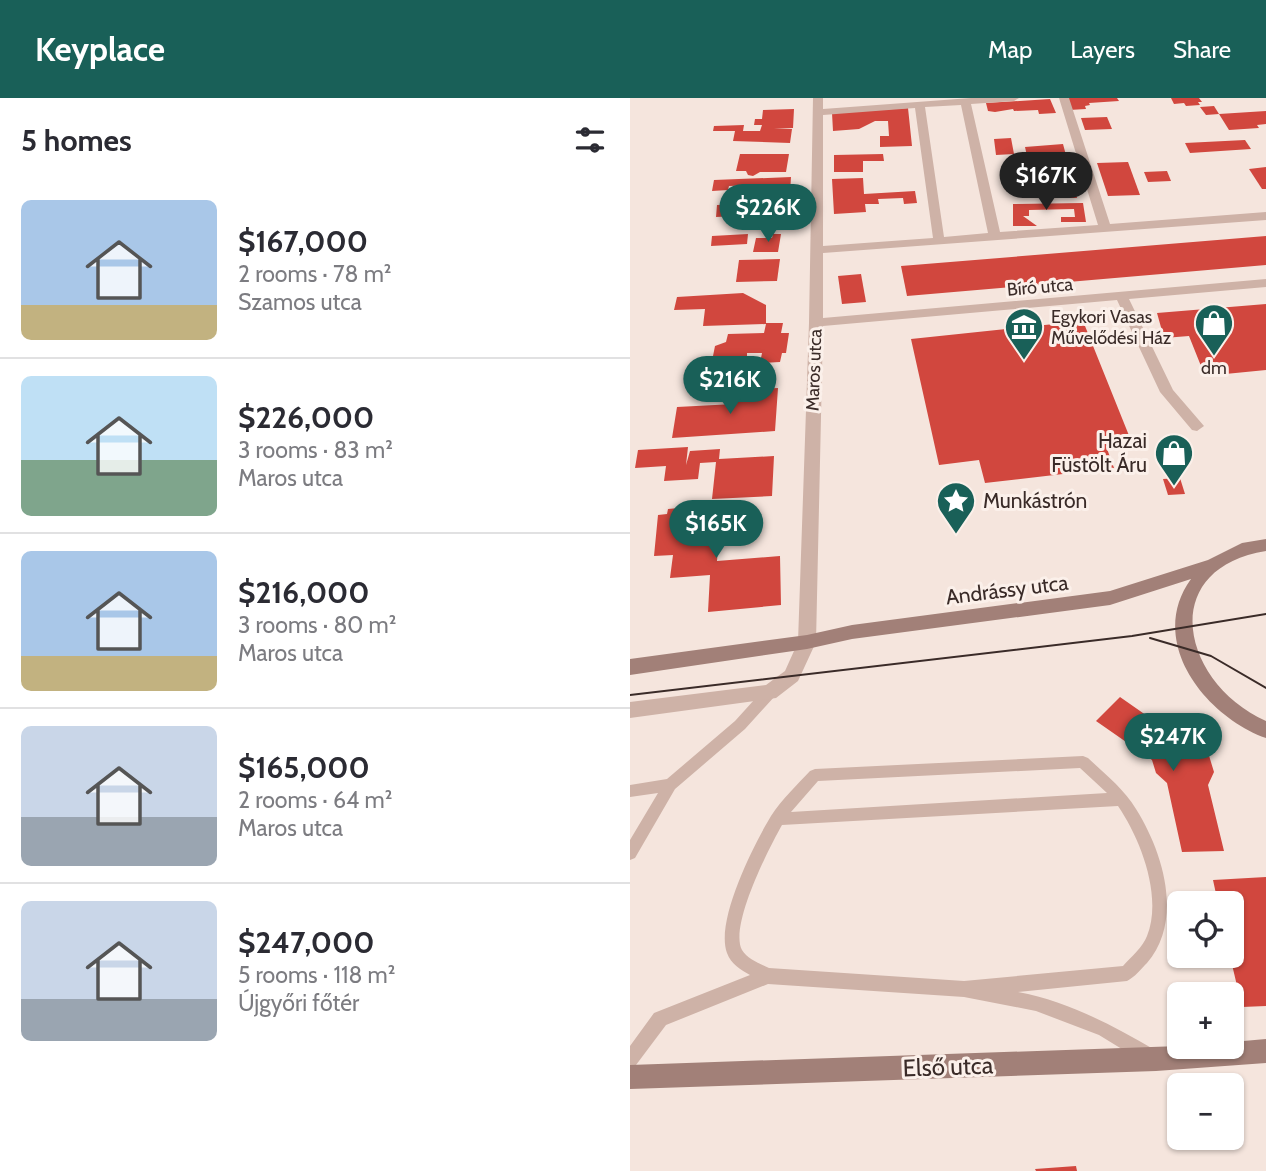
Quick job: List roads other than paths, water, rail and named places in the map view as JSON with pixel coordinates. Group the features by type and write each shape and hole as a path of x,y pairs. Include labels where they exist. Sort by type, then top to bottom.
{"street":[{"path":"818,105 919,105 1014,98"},
{"path":"1064,98 1105,228"},
{"path":"965,102 995,236"},
{"name":"Maros utca","path":"807,642 816,323 818,105"},
{"path":"919,105 940,241"},
{"path":"816,250 1266,216"},
{"name":"Bíró utca","path":"816,323 1266,283"},
{"path":"1122,297 1167,392 1197,426"},
{"name":"Andrássy utca","path":"630,667 807,642 852,632 1110,598 1210,566 1231,552 1266,544"},
{"path":"1210,566 1192,586 1183,620 1185,644 1192,662 1227,707 1266,730"},
{"path":"630,710 770,692 792,676 807,642"},
{"name":"Első utca","path":"630,1077 1156,1059 1266,1051"}],"lane":[{"path":"630,853 670,785 740,725 770,692"},
{"path":"768,976 745,963 734,951 731,936 733,915 777,819 815,775 1083,762 1122,799 1139,827 1161,905 1154,940 1127,973 964,989"},
{"path":"630,791 670,785"},
{"path":"777,819 1122,799"},
{"path":"630,1059 660,1019 768,976 964,989 1035,1003 1104,1029 1156,1059"}],"tram line":[{"path":"630,695 1132,636 1266,614"},
{"path":"1150,638 1211,656 1266,688"}],"place":[{"name":"dm","path":"1214,357"},
{"name":"Egykori Vasas Művelődési Ház","path":"1024,361"},
{"name":"Hazai Füstölt Áru","path":"1174,487"},
{"name":"Munkástrón","path":"956,535"}]}
